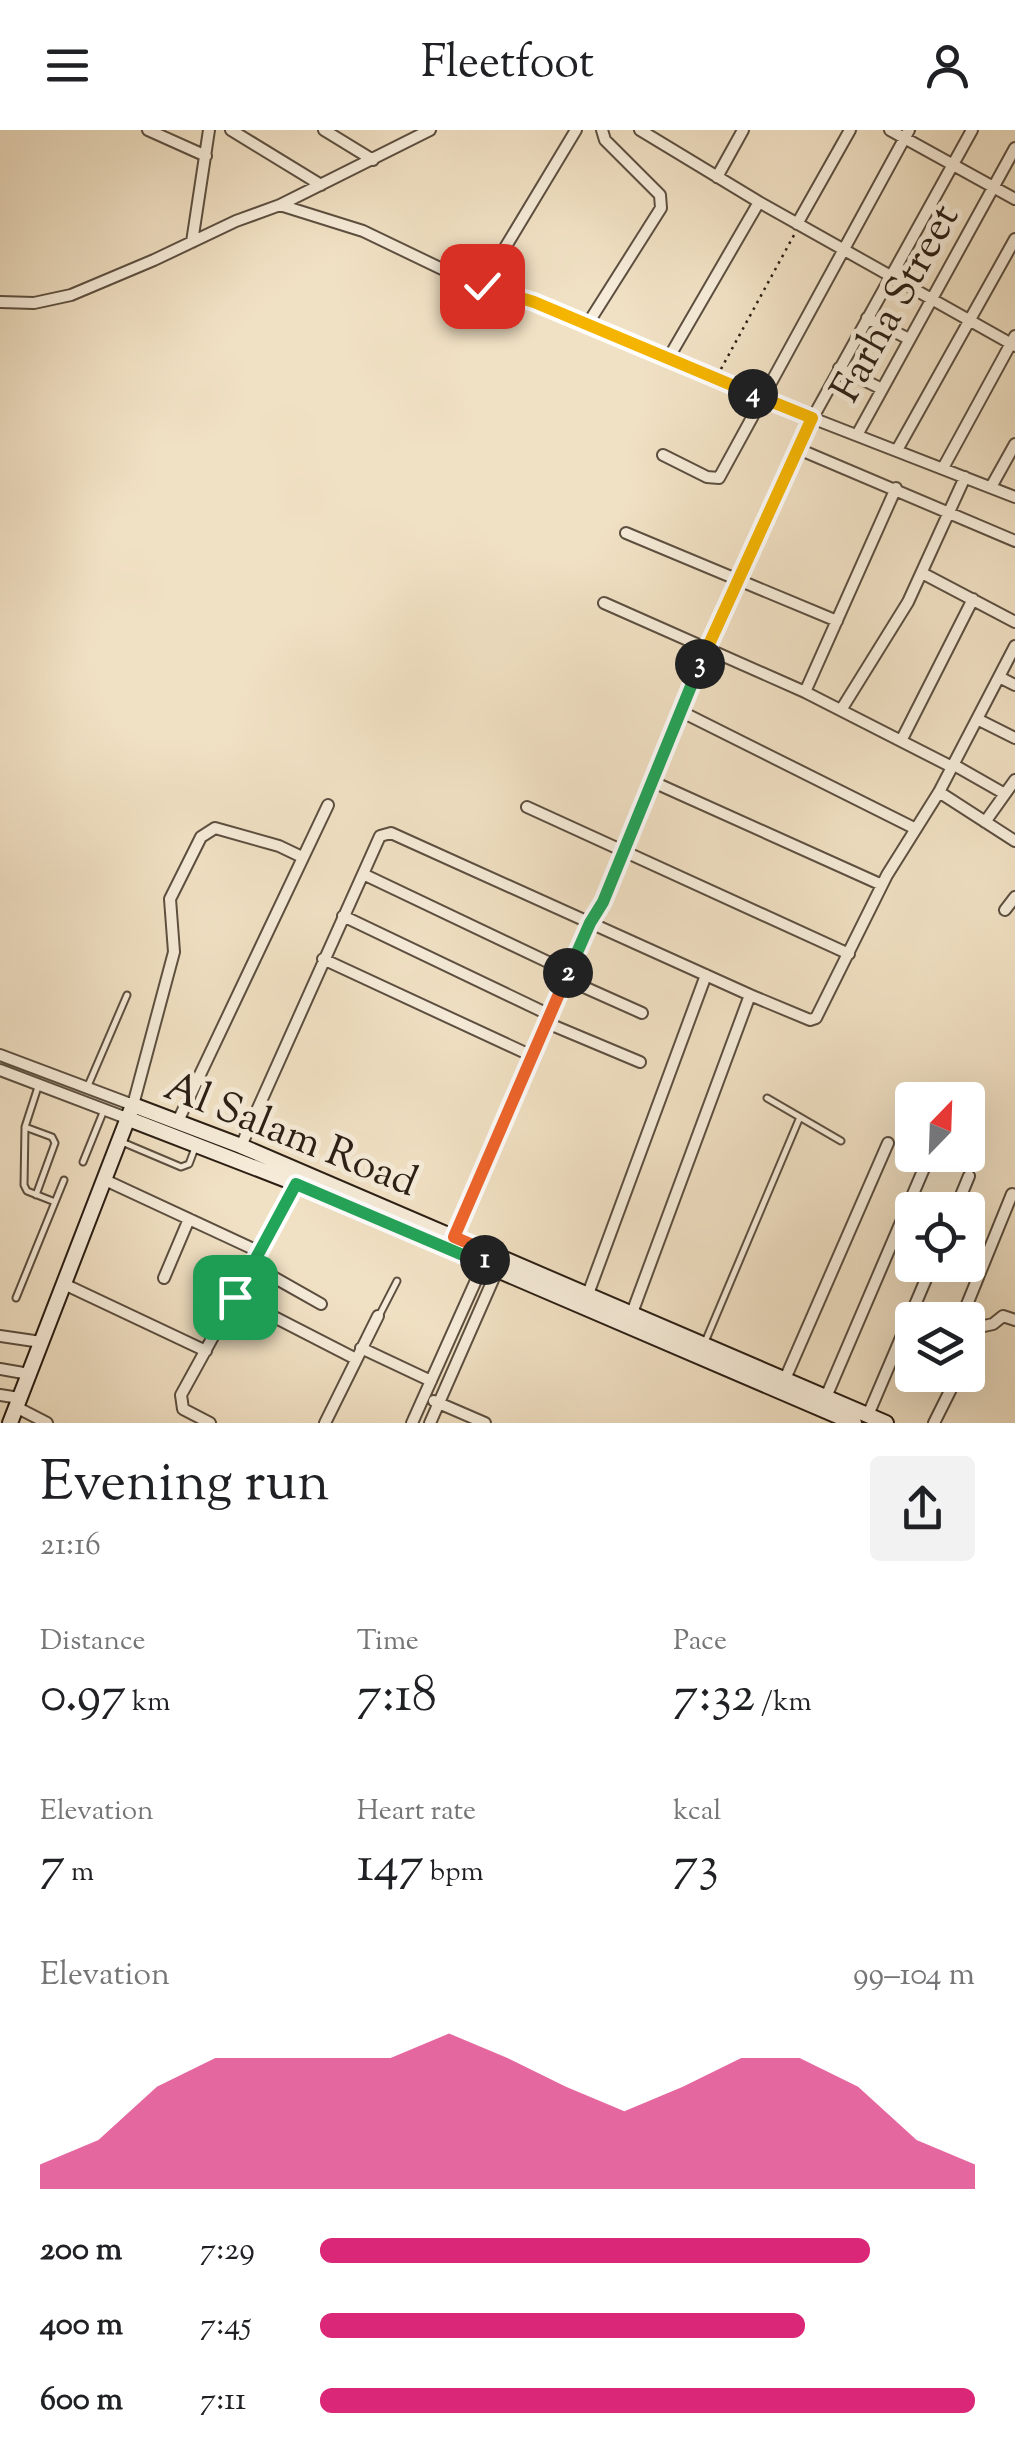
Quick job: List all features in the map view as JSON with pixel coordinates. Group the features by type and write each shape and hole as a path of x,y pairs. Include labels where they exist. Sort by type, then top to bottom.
{"main road":[{"name":"Al Salam Road","path":"131,1112 178,1122 241,1146 454,1237 493,1261 854,1423"},
{"name":"Al Salam Road","path":"131,1112 196,1146 588,1294 886,1423"},
{"path":"10,1423 131,1112"}],"street":[{"path":"148,130 206,156"},
{"path":"192,242 210,130"},
{"path":"231,130 320,186"},
{"path":"324,130 373,160"},
{"path":"0,302 52,300 280,205 430,130"},
{"path":"482,286 576,130"},
{"path":"587,325 661,208 660,196 604,140 602,130"},
{"path":"640,130 890,277 1014,342 943,468"},
{"path":"717,177 742,130"},
{"path":"798,224 850,130"},
{"path":"890,130 907,135 952,166 1015,199"},
{"path":"454,1237 590,923 603,902 680,711 796,448 972,130"},
{"path":"663,455 708,477 719,478 907,135"},
{"name":"Farha Street","path":"857,435 1015,148"},
{"path":"668,359 759,202"},
{"path":"280,205 363,231 482,286 534,302 762,398 1015,497"},
{"path":"897,450 1015,239"},
{"path":"867,318 910,338"},
{"path":"838,368 882,389"},
{"path":"990,487 1015,444"},
{"path":"796,448 1015,542"},
{"path":"841,710 892,630 966,477"},
{"path":"806,692 896,488"},
{"path":"626,533 837,621"},
{"path":"922,572 1015,622"},
{"path":"901,741 973,599"},
{"path":"604,603 806,692 1005,794"},
{"path":"241,1146 380,836 391,833 706,975 810,1020 816,1018 882,885 939,792 1015,646"},
{"path":"999,678 1015,685"},
{"path":"680,711 916,828"},
{"path":"978,719 1015,738"},
{"path":"985,822 1015,780"},
{"path":"651,781 882,885"},
{"path":"939,792 1015,841"},
{"path":"178,1122 328,805"},
{"path":"527,808 849,954"},
{"path":"131,1112 174,952 170,899 201,837 215,828 278,846 302,858"},
{"path":"363,874 642,1013"},
{"path":"1005,910 1015,897"},
{"path":"343,916 640,1062"},
{"path":"323,960 532,1056"},
{"path":"588,1294 706,975"},
{"path":"632,1313 750,994"},
{"name":"Al Salam Road","path":"0,1054 87,1088 131,1112"},
{"name":"Al Salam Road","path":"0,1070 104,1110 131,1112"},
{"path":"785,1379 888,1143"},
{"path":"826,1397 922,1172"},
{"path":"962,1192 969,1176"},
{"path":"105,1180 260,1252"},
{"path":"210,1423 186,1411 180,1402 296,1184"},
{"path":"968,1302 1012,1194"},
{"path":"164,1278 189,1219"},
{"path":"412,1423 493,1261"},
{"path":"430,1423 493,1261"},
{"path":"252,1266 321,1304"},
{"path":"868,1415 925,1282"},
{"path":"64,1284 206,1350"},
{"path":"235,1297 358,1354 431,1381"},
{"path":"325,1423 378,1316"},
{"path":"985,1327 1003,1316 1015,1320"},
{"path":"0,1336 41,1342"},
{"path":"0,1369 29,1374"},
{"path":"934,1423 950,1392"},
{"path":"0,1395 47,1423"},
{"path":"424,1396 486,1423"}],"lane":[{"path":"87,1088 127,996"},
{"path":"39,1084 26,1127 24,1185 27,1191 55,1202"},
{"path":"767,1098 841,1141"},
{"path":"83,1162 104,1110"},
{"path":"704,1344 800,1117"},
{"path":"26,1127 55,1143 36,1195"},
{"path":"120,1141 181,1167 188,1164 196,1146"},
{"path":"16,1298 64,1180"},
{"path":"378,1316 396,1281"}],"path":[{"path":"715,378 798,224"}],"route":[{"path":"235,1297 296,1184 484,1264 489,1252 454,1237 590,923 603,902 707,648 812,418 534,302 482,286"}]}
